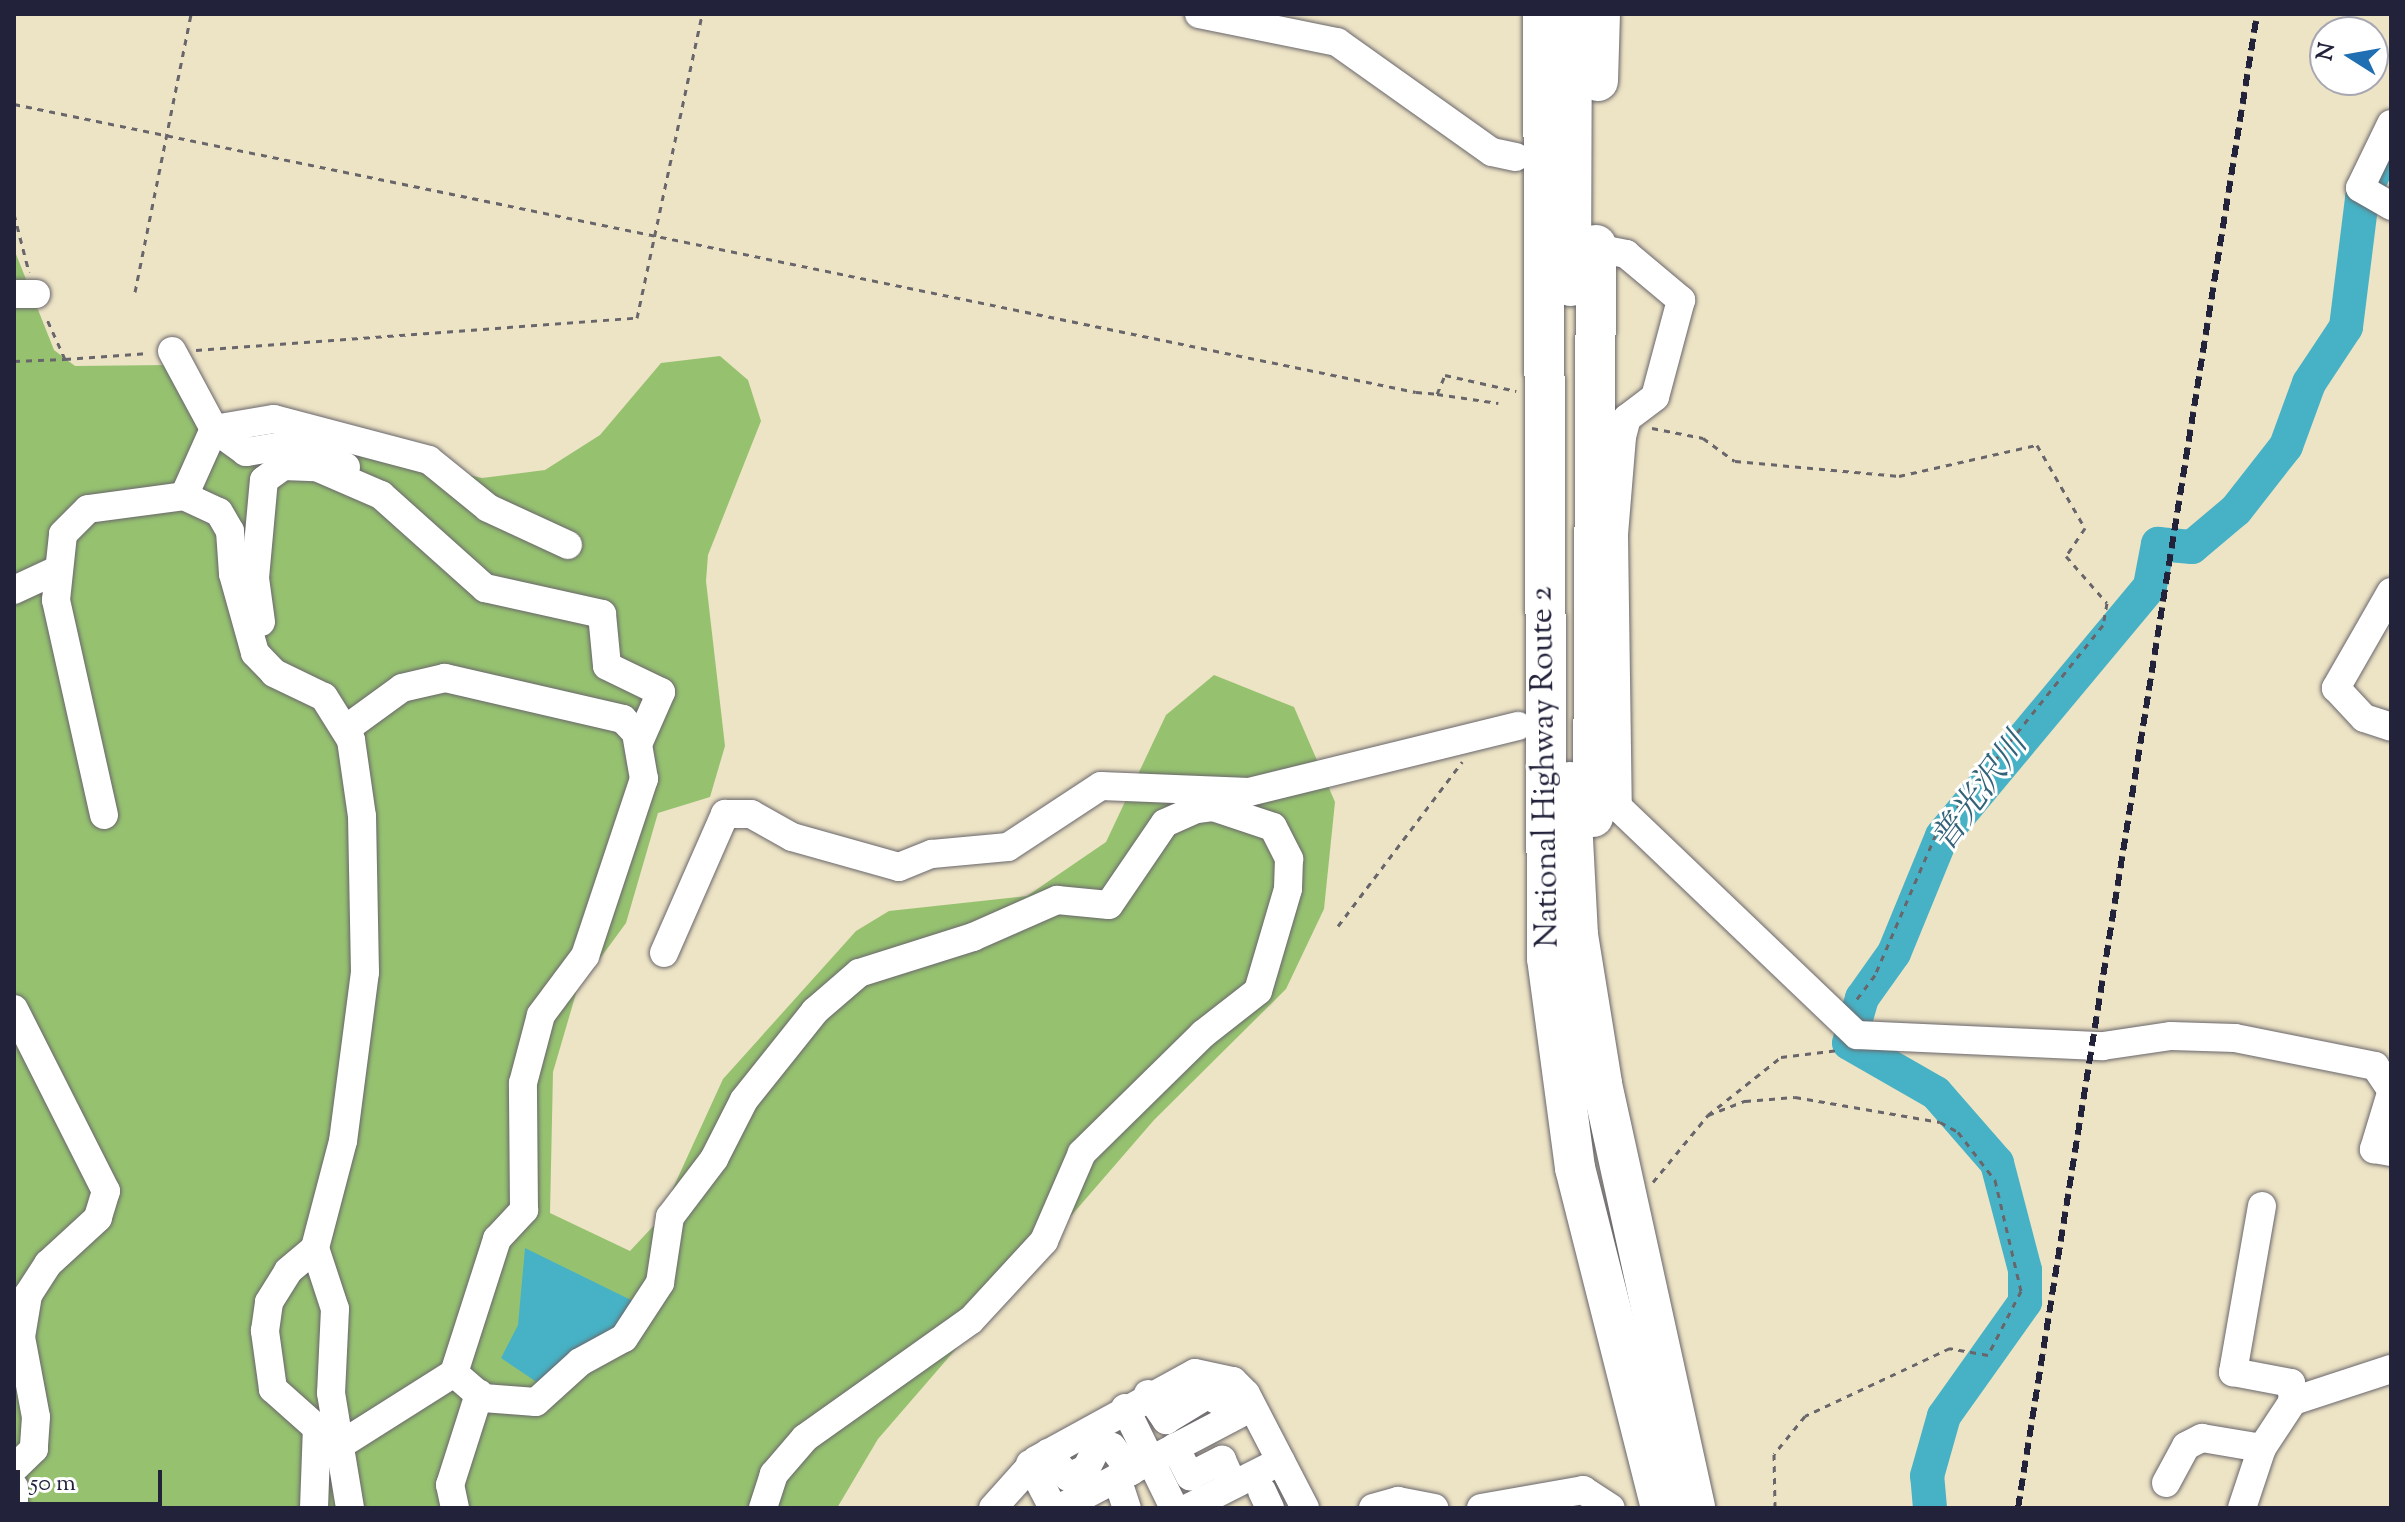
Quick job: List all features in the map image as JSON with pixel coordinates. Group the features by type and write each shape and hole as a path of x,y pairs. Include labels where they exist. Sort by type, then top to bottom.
{"highway":[{"path":"1516,14 1507,397 1528,957 1575,1168"},
{"name":"National Highway Route 2","path":"1543,14 1570,238 1543,845 1547,958 1575,1168 1661,1508"},
{"name":"National Highway Route 2","path":"1572,14 1570,824 1578,935 1602,1084 1695,1508"},
{"path":"1600,14 1570,238 1605,614 1590,740 1602,1084"}],"street":[{"path":"1203,14 1337,42 1492,152 1515,157"},
{"path":"2373,195 2391,124"},
{"path":"1570,238 1626,254 1681,300 1655,397 1627,418 1622,437 1605,614 1618,807 1732,908 1851,1029 2103,1046 2171,1036 2235,1038 2375,1066 2391,1092 2374,1149 2391,1152"},
{"path":"172,351 214,429 246,452 280,444 315,448 352,479 418,523 458,570 485,588 602,614 607,666 661,692 648,735 639,742"},
{"path":"214,429 274,419 429,460 488,508 568,545"},
{"path":"184,496 214,429"},
{"path":"274,673 255,594 264,480 275,468 293,466 352,479"},
{"path":"104,815 55,571 63,534 88,509 148,495 184,496 219,512 230,531 245,631 274,673 324,697 347,728 362,816 365,972 343,1141 315,1248 281,1281 265,1331 273,1389 317,1428 314,1508"},
{"path":"14,590 55,571"},
{"path":"2391,592 2336,688 2364,718 2391,727"},
{"path":"337,1447 454,1373 497,1239 524,1210 523,1083 541,1015 585,956 603,911 605,882 644,779 639,742 623,719 605,713 528,703 445,678 402,688 347,728"},
{"path":"664,953 725,814 751,814 792,837 899,867 932,854 1008,847 1101,786 1249,792 1455,737 1518,726"},
{"path":"454,1373 479,1394 536,1402 640,1321 660,1283 670,1217 714,1159 744,1100 835,989 874,964 973,937 1057,900 1109,905 1165,823 1197,809 1213,807 1273,827 1289,859 1288,889 1258,991 1203,1034 1082,1153 1044,1241 971,1320 805,1438 774,1474 763,1508"},
{"path":"14,1009 106,1191 98,1218 48,1264 28,1295 21,1337 36,1417 34,1449 14,1468"},
{"path":"2262,1206 2233,1372 2291,1383 2293,1401"},
{"path":"315,1248 335,1309 337,1447 350,1508"},
{"path":"2242,1508 2262,1448 2293,1401 2391,1369"},
{"path":"993,1508 1039,1458 1182,1375 1212,1374 1233,1381 1241,1413 1285,1469 1305,1508"},
{"path":"455,1508 450,1485 479,1394"},
{"path":"1127,1508 1133,1470 1136,1401"},
{"path":"1039,1458 1052,1507 1133,1470 1241,1413"},
{"path":"2165,1466 2202,1438 2262,1448"},
{"path":"1039,1458 1068,1477 1086,1469 1097,1447 1112,1447 1174,1508"},
{"path":"1175,1447 1190,1476 1222,1460 1231,1497"},
{"path":"1188,1508 1231,1497 1285,1469"},
{"path":"1231,1497 1266,1500 1285,1469"},
{"path":"14,1487 14,1501"},
{"path":"1481,1508 1583,1490 1611,1508"},
{"path":"1373,1508 1398,1501 1434,1508"}],"path":[{"path":"135,292 191,14"},
{"path":"65,359 637,318 702,14"},
{"path":"14,104 1437,394 1507,397"},
{"path":"1437,394 1445,375 1507,397"},
{"path":"1628,1200 1643,1194 1708,1115 1781,1057 1838,1051 1851,1029 1936,834 2103,625 2107,603 2066,556 2085,528 2037,445 1910,476 1735,461 1703,438 1652,427 1646,404"},
{"path":"1338,926 1463,769 1455,737"},
{"path":"1708,1115 1765,1098 1828,1098 1958,1132 1990,1167 2020,1279 2018,1306 1988,1355 1950,1348 1805,1416 1774,1454 1775,1508"}],"green space":[{"path":"14,249 54,350 75,366 167,365 210,415 482,478 545,470 600,435 661,363 720,356 748,380 761,421 708,555 706,581 725,746 710,797 658,813 626,923 577,990 553,1072 550,1213 630,1251 658,1221 723,1079 856,931 889,911 1027,896 1106,842 1166,715 1214,675 1294,707 1335,802 1324,909 1286,989 1154,1120 878,1439 837,1508 14,1508"}],"water":[{"path":"525,1248 635,1302 621,1327 541,1385 501,1358 518,1325"}],"waterway":[{"name":"普光沢川","path":"1930,1508 1927,1476 1944,1416 2025,1302 2025,1270 1997,1163 1936,1093 1849,1043 1862,998 1894,953 1942,836 2150,586 2158,544 2192,547 2236,510 2286,446 2309,383 2346,327 2362,198 2379,162"}],"railway":[{"path":"2018,1508 2257,14"}]}
